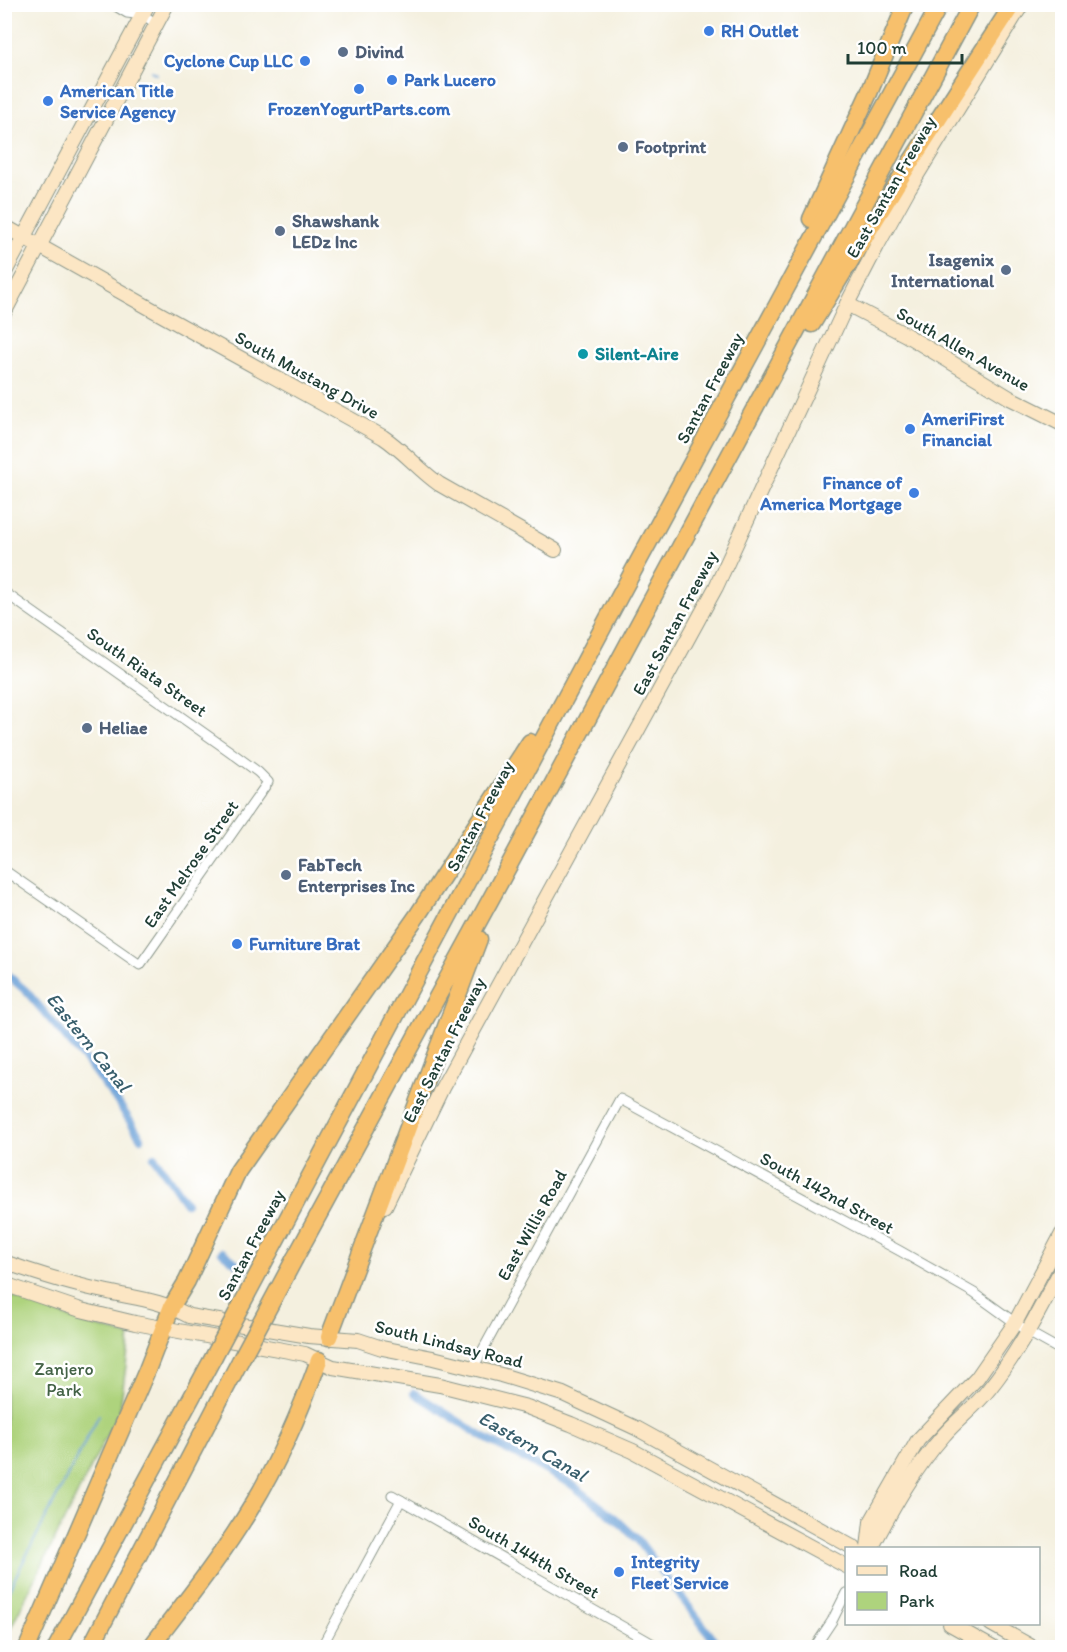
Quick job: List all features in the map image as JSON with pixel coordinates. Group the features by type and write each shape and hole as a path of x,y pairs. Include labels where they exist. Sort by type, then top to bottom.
{"highway":[{"path":"729,393 747,348 831,177 906,4"},
{"name":"Santan Freeway","path":"56,1647 940,4"},
{"path":"90,1647 240,1361 972,4"},
{"path":"765,391 800,344 903,174 1013,4"},
{"path":"27,1647 147,1370 172,1306 187,1281 227,1190 243,1161 436,887 558,700 624,588"},
{"path":"329,1337 500,882"},
{"path":"150,1647 209,1571 252,1506 282,1450 319,1360"}],"main road":[{"path":"4,274 33,241 167,4"},
{"name":"East Santan Freeway","path":"359,1259 442,1088 716,587 847,304 909,188 1022,4"},
{"path":"4,313 33,241 146,10"},
{"name":"South Mustang Drive","path":"4,226 383,437 439,484 555,549"},
{"name":"South Allen Avenue","path":"847,304 906,335 1001,394 1062,424"},
{"path":"869,1547 872,1522 918,1440 977,1378 1015,1323 1062,1234"},
{"name":"South Lindsay Road","path":"4,1262 45,1276 172,1306 189,1316 309,1336 358,1340 382,1348 528,1382 563,1394 636,1428 852,1547"},
{"path":"870,1547 916,1469 945,1434 988,1390 1028,1332 1062,1268"},
{"path":"4,1284 81,1310 163,1328 305,1354 333,1367 440,1385 527,1407 571,1424 667,1468 845,1565"},
{"path":"319,1360 329,1337"},
{"path":"954,1625 993,1647"},
{"path":"995,1625 1034,1647"}],"street":[{"path":"112,4 127,13 146,10"},
{"path":"133,4 146,10 157,24"},
{"name":"South Riata Street","path":"4,592 258,772 268,782"},
{"name":"East Melrose Street","path":"4,870 141,965 268,782"},
{"name":"South 142nd Street","path":"620,1099 974,1293 1028,1332 1062,1352"},
{"name":"East Willis Road","path":"473,1368 620,1099"},
{"name":"South 144th Street","path":"321,1647 397,1498 660,1647"},
{"path":"814,1647 832,1621 845,1595"}],"green space":[{"name":"Zanjero Park","path":"5,1294 84,1323 130,1336 120,1409 5,1639"}],"waterway":[{"path":"151,71 156,74"},
{"name":"Eastern Canal","path":"4,972 26,991 91,1067 141,1138"},
{"name":"Eastern Canal","path":"154,1157 186,1203"},
{"name":"Eastern Canal","path":"222,1252 245,1270"},
{"name":"Eastern Canal","path":"414,1393 483,1437 571,1484 616,1519 638,1540 720,1648"},
{"path":"4,1599 99,1415"}],"place":[{"name":"RH Outlet","path":"709,31"},
{"name":"Divind","path":"343,52"},
{"name":"Cyclone Cup LLC","path":"305,61"},
{"name":"Park Lucero","path":"392,80"},
{"name":"FrozenYogurtParts.com","path":"359,89"},
{"name":"American Title Service Agency","path":"48,101"},
{"name":"Footprint","path":"623,147"},
{"name":"Shawshank LEDz Inc","path":"280,231"},
{"name":"Isagenix International","path":"1006,270"},
{"name":"Silent-Aire","path":"583,354"},
{"name":"AmeriFirst Financial","path":"910,429"},
{"name":"Finance of America Mortgage","path":"914,493"},
{"name":"Heliae","path":"87,728"},
{"name":"FabTech Enterprises Inc","path":"286,875"},
{"name":"Furniture Brat","path":"237,944"},
{"name":"Integrity Fleet Service","path":"619,1572"}]}
